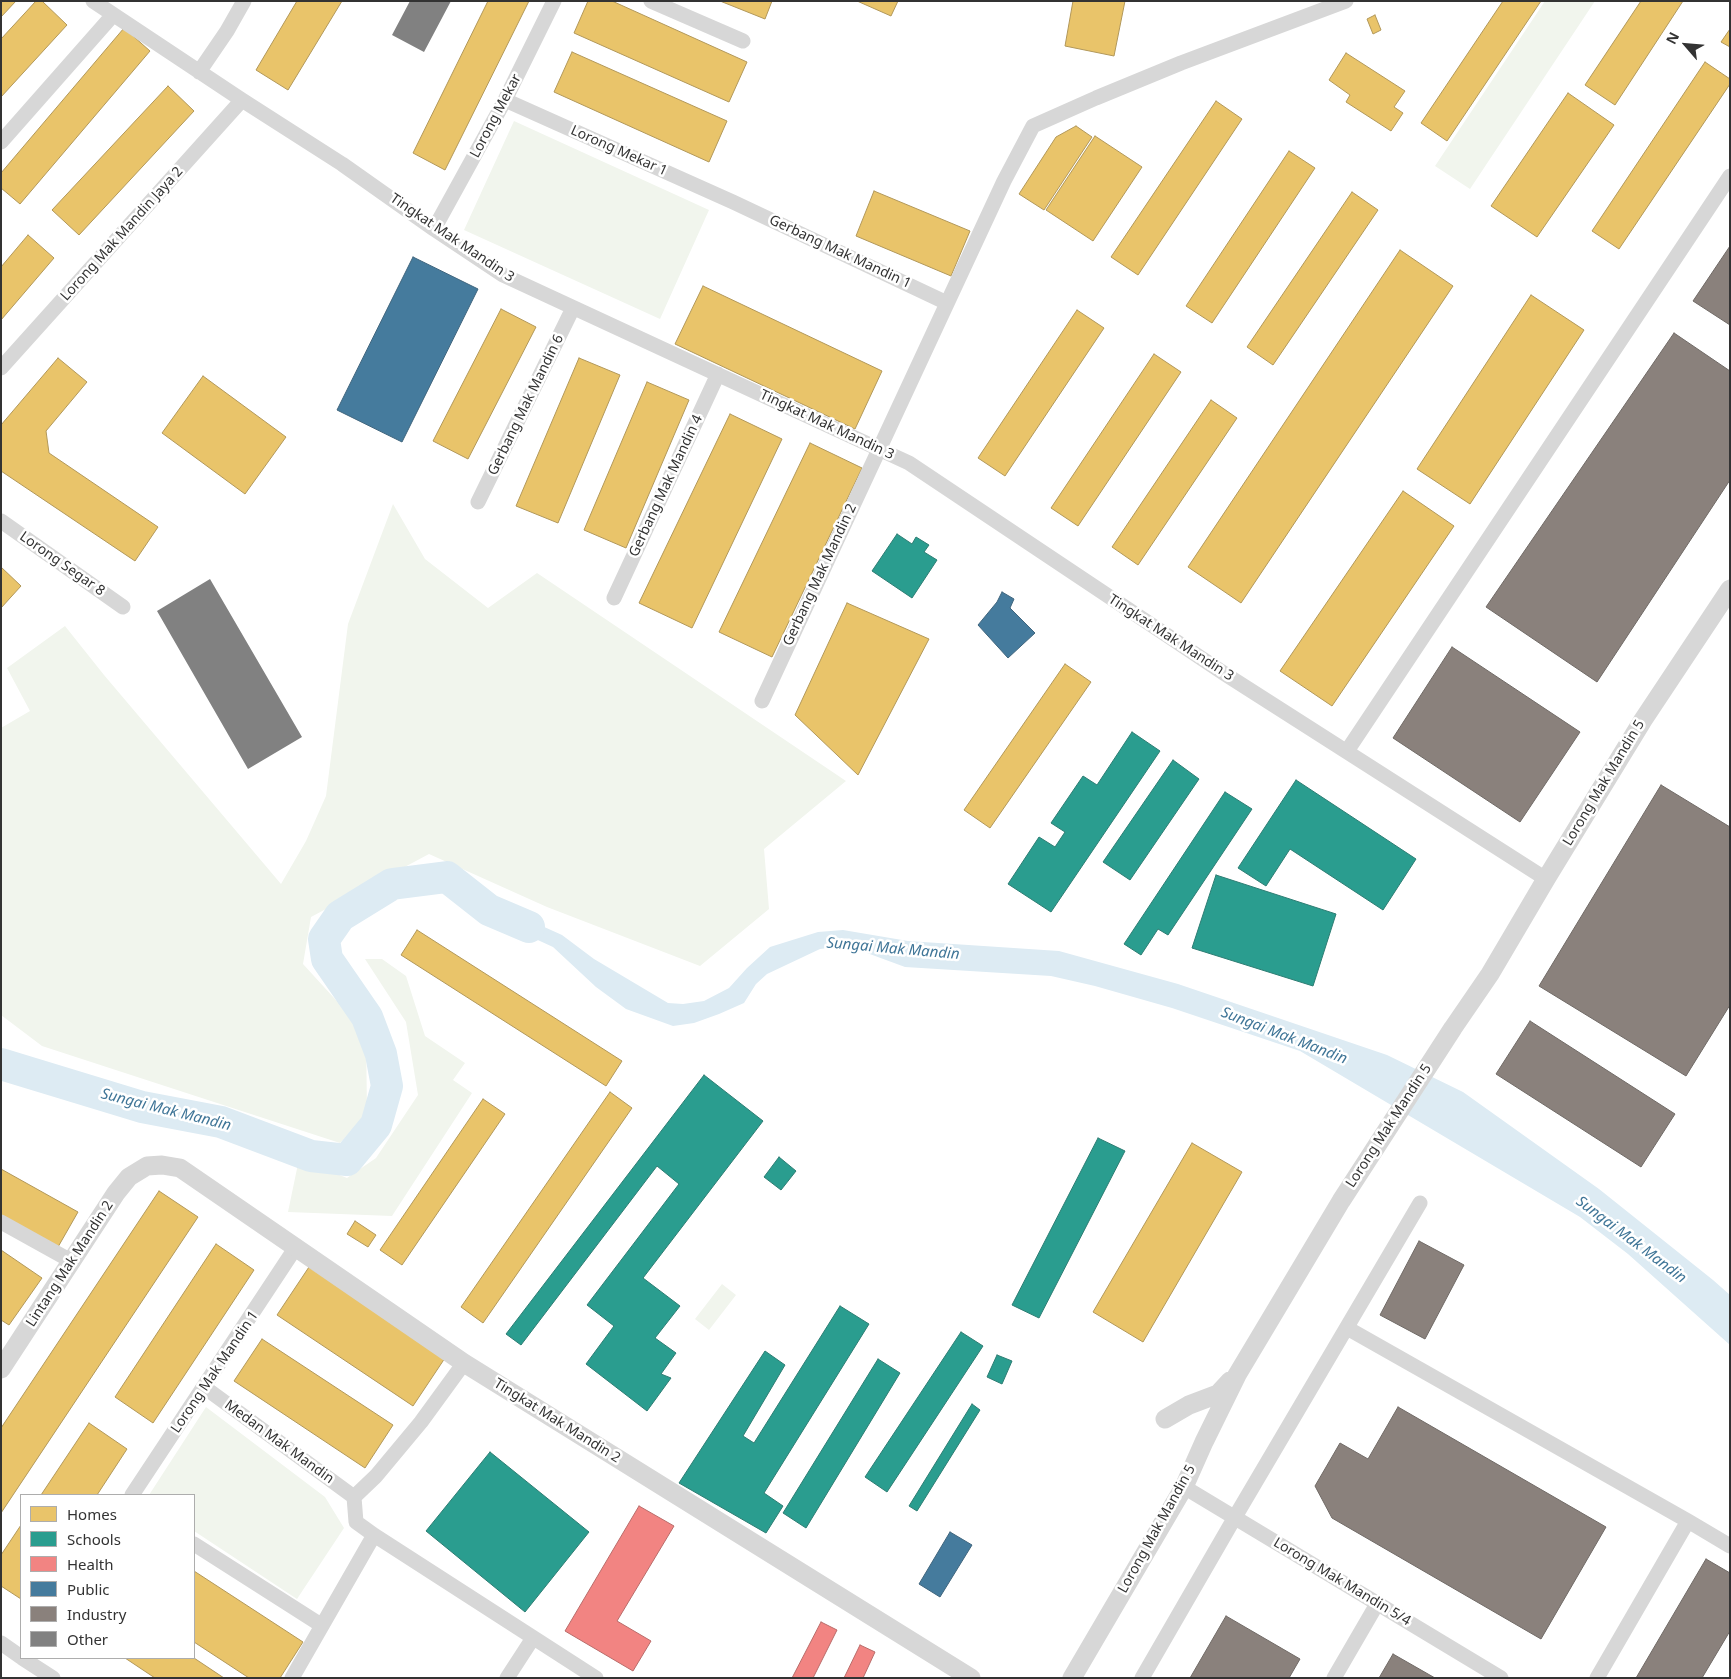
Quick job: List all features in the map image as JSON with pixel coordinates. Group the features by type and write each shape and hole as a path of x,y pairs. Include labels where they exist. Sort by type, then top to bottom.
{"street":[{"name":"Tingkat Mak Mandin 3","path":"93,1 342,164 502,275 909,463 1225,674 1546,879"},
{"path":"199,72 227,31 244,1"},
{"name":"Lorong Mekar","path":"434,229 505,100 554,1"},
{"path":"651,1 743,41"},
{"name":"Gerbang Mak Mandin 2","path":"762,702 1004,181 1033,126 1181,63 1346,1"},
{"path":"1,142 113,15"},
{"name":"Lorong Mak Mandin Jaya 2","path":"1,368 242,100"},
{"name":"Lorong Mekar 1","path":"505,100 733,202"},
{"path":"1346,751 1730,176"},
{"name":"Gerbang Mak Mandin 1","path":"733,202 947,303"},
{"name":"Gerbang Mak Mandin 6","path":"478,502 573,308"},
{"name":"Gerbang Mak Mandin 4","path":"614,598 718,374"},
{"name":"Lorong Segar 8","path":"1,521 122,606"},
{"name":"Lorong Mak Mandin 5","path":"1072,1678 1184,1487 1237,1375 1341,1201 1490,974 1642,720 1730,588"},
{"name":"Tingkat Mak Mandin 2","path":"147,1166 162,1165 180,1168 464,1363 971,1678"},
{"name":"Lintang Mak Mandin 2","path":"1,1369 120,1188 129,1177 147,1166"},
{"path":"1142,1678 1420,1203"},
{"path":"1,1222 73,1262"},
{"name":"Lorong Mak Mandin 1","path":"133,1494 296,1248"},
{"path":"1347,1328 1730,1546"},
{"path":"464,1363 421,1422 376,1476 354,1496 356,1522 596,1678"},
{"path":"1165,1419 1189,1405 1218,1394 1237,1375"},
{"name":"Medan Mak Mandin","path":"204,1387 354,1496"},
{"name":"Lorong Mak Mandin 5/4","path":"1184,1487 1501,1678"},
{"path":"1597,1678 1688,1521"},
{"path":"292,1678 374,1535"},
{"path":"195,1545 321,1626"},
{"path":"1334,1678 1377,1604"},
{"path":"507,1678 533,1638"},
{"path":"1,1644 20,1656"},
{"path":"25,1659 53,1678"}],"shaded area":[{"path":"1545,1 1595,1 1470,189 1435,166"},
{"path":"514,121 709,210 660,319 464,230"},
{"path":"393,504 425,559 488,608 537,573 846,781 764,849 769,909 700,966 547,907 429,854 311,917 303,964 366,1033 367,1113 340,1143 42,1046 1,1015 1,728 30,711 7,668 65,626 104,675 281,884 306,841 326,796 348,624"},
{"path":"365,959 382,959 406,976 425,1036 465,1063 453,1080 472,1093 392,1216 288,1212 299,1159 347,1178 376,1158 418,1095 406,1022"},
{"path":"722,1284 736,1295 709,1330 695,1319"},
{"path":"206,1407 325,1497 344,1528 297,1599 195,1532 195,1494 150,1494"}],"water":[{"path":"489,910 511,912 562,935 594,959 668,1003 683,1004 704,1001 729,988 770,947 818,932 843,930 908,941 1059,951 1178,984 1387,1055 1463,1092 1599,1189 1713,1280 1730,1295 1730,1345 1628,1254 1580,1217 1300,1051 1172,1008 1095,986 1051,976 905,967 867,953 837,947 820,949 767,974 756,984 744,1003 694,1023 673,1026 626,1009 596,987 553,947 505,925"}],"building: Homes":[{"path":"1,1 16,1 1,17"},
{"path":"36,1 42,1 67,25 1,97 1,39"},
{"path":"297,1 342,1 288,90 256,70"},
{"path":"488,1 529,1 445,170 413,153"},
{"path":"588,1 612,1 747,62 729,102 574,33"},
{"path":"720,1 772,1 765,19"},
{"path":"857,1 898,1 891,16"},
{"path":"1073,1 1125,1 1114,56 1065,46"},
{"path":"1503,1 1541,1 1447,141 1421,123"},
{"path":"1641,1 1683,1 1615,105 1585,85"},
{"path":"1375,15 1381,30 1373,34 1367,19"},
{"path":"124,28 150,51 20,204 1,188 1,173"},
{"path":"1730,29 1730,47 1721,42"},
{"path":"572,52 727,121 709,162 554,92"},
{"path":"1346,53 1405,91 1394,107 1403,113 1391,131 1346,102 1350,95 1329,80"},
{"path":"1705,62 1730,79 1730,84 1619,249 1592,231"},
{"path":"168,86 194,111 79,235 52,210"},
{"path":"1568,93 1614,125 1537,237 1491,206"},
{"path":"1216,101 1242,119 1138,275 1111,257"},
{"path":"1076,126 1092,137 1044,210 1019,194 1056,137"},
{"path":"1095,136 1142,167 1093,241 1046,210"},
{"path":"1289,151 1315,168 1212,323 1186,306"},
{"path":"874,191 970,231 951,276 856,236"},
{"path":"1352,192 1378,210 1273,365 1247,347"},
{"path":"28,235 54,258 1,320 1,267"},
{"path":"1400,250 1453,286 1241,603 1188,567"},
{"path":"703,286 882,371 855,429 675,344"},
{"path":"1531,295 1584,330 1470,504 1417,469"},
{"path":"501,309 536,327 468,459 433,441"},
{"path":"1077,310 1104,328 1005,476 978,458"},
{"path":"1154,354 1181,372 1078,526 1051,508"},
{"path":"58,358 87,382 46,431 49,453 158,527 135,561 1,471 1,425"},
{"path":"579,358 620,375 558,523 516,506"},
{"path":"203,376 286,437 245,494 162,433"},
{"path":"647,382 689,400 626,548 584,530"},
{"path":"1211,400 1237,418 1138,565 1112,547"},
{"path":"730,414 782,439 692,628 639,603"},
{"path":"810,443 862,468 772,657 719,632"},
{"path":"1403,491 1454,526 1332,706 1280,671"},
{"path":"1,567 21,586 1,608"},
{"path":"847,603 929,639 858,775 795,715"},
{"path":"1065,664 1091,682 990,828 964,810"},
{"path":"417,930 622,1061 606,1086 401,955"},
{"path":"610,1092 632,1108 483,1323 461,1307"},
{"path":"483,1099 505,1114 402,1265 380,1250"},
{"path":"1192,1143 1242,1172 1143,1342 1093,1312"},
{"path":"1,1169 78,1212 58,1247 1,1215"},
{"path":"159,1191 198,1217 1,1513 1,1428"},
{"path":"355,1221 376,1235 368,1247 347,1234"},
{"path":"216,1244 254,1270 153,1423 115,1397"},
{"path":"1,1250 42,1278 9,1325 1,1320"},
{"path":"309,1267 445,1358 413,1406 277,1315"},
{"path":"262,1339 393,1425 365,1468 234,1381"},
{"path":"89,1423 127,1449 98,1494 42,1494"},
{"path":"20,1526 20,1598 1,1586 1,1555"},
{"path":"195,1572 303,1642 280,1678 249,1678 195,1643"},
{"path":"126,1659 195,1659 224,1678 155,1678"}],"building: Schools":[{"path":"897,534 912,544 916,537 929,545 924,552 937,560 912,598 872,571"},
{"path":"1132,732 1160,751 1051,912 1008,884 1039,837 1055,847 1065,832 1051,823 1083,776 1097,785"},
{"path":"1173,760 1199,779 1130,880 1103,862"},
{"path":"1296,780 1416,859 1383,910 1290,849 1266,886 1238,868"},
{"path":"1225,792 1252,809 1168,935 1158,929 1141,955 1124,944"},
{"path":"1216,875 1336,914 1313,986 1192,948"},
{"path":"704,1075 763,1121 643,1278 680,1306 655,1338 676,1353 661,1374 671,1378 647,1411 586,1364 614,1326 587,1305 679,1184 657,1166 521,1345 506,1334"},
{"path":"1098,1138 1125,1151 1039,1318 1012,1305"},
{"path":"779,1157 796,1171 781,1190 764,1177"},
{"path":"840,1306 869,1324 764,1493 783,1506 766,1533 679,1483 765,1351 785,1365 743,1436 754,1443"},
{"path":"961,1332 983,1346 887,1492 865,1477"},
{"path":"997,1355 1012,1361 1002,1384 987,1377"},
{"path":"878,1359 900,1373 806,1528 783,1513"},
{"path":"972,1404 980,1410 917,1511 909,1506"},
{"path":"490,1452 589,1532 525,1612 426,1531"}],"building: Health":[{"path":"639,1506 674,1526 617,1621 651,1641 633,1671 565,1631"},
{"path":"821,1622 837,1630 813,1678 792,1678"},
{"path":"860,1645 875,1652 863,1678 844,1678"}],"building: Public":[{"path":"413,257 478,289 402,442 337,410"},
{"path":"1002,592 1014,599 1010,608 1035,633 1008,658 978,625 997,602"},
{"path":"950,1532 972,1545 940,1597 919,1584"}],"building: Industry":[{"path":"1730,246 1730,325 1693,301"},
{"path":"1674,333 1730,371 1730,480 1597,682 1486,607"},
{"path":"1452,647 1580,732 1520,822 1393,738"},
{"path":"1661,785 1730,827 1730,1005 1686,1076 1539,986"},
{"path":"1530,1021 1675,1114 1641,1167 1496,1074"},
{"path":"1419,1241 1464,1265 1425,1339 1380,1315"},
{"path":"1398,1407 1606,1527 1541,1639 1332,1518 1315,1486 1340,1443 1368,1459"},
{"path":"1706,1559 1730,1573 1730,1631 1702,1678 1636,1678"},
{"path":"1226,1616 1300,1659 1289,1678 1190,1678"},
{"path":"1393,1654 1435,1678 1379,1678"}],"building: Other":[{"path":"410,1 451,1 424,52 392,35"},
{"path":"210,579 302,737 248,769 157,611"}],"waterway":[{"name":"Sungai Mak Mandin","path":"1,1064 142,1107 221,1122 311,1156 347,1160 376,1125 387,1086 381,1054 367,1017 327,959 324,939 340,916 392,884 447,877 489,910 529,927"}]}
